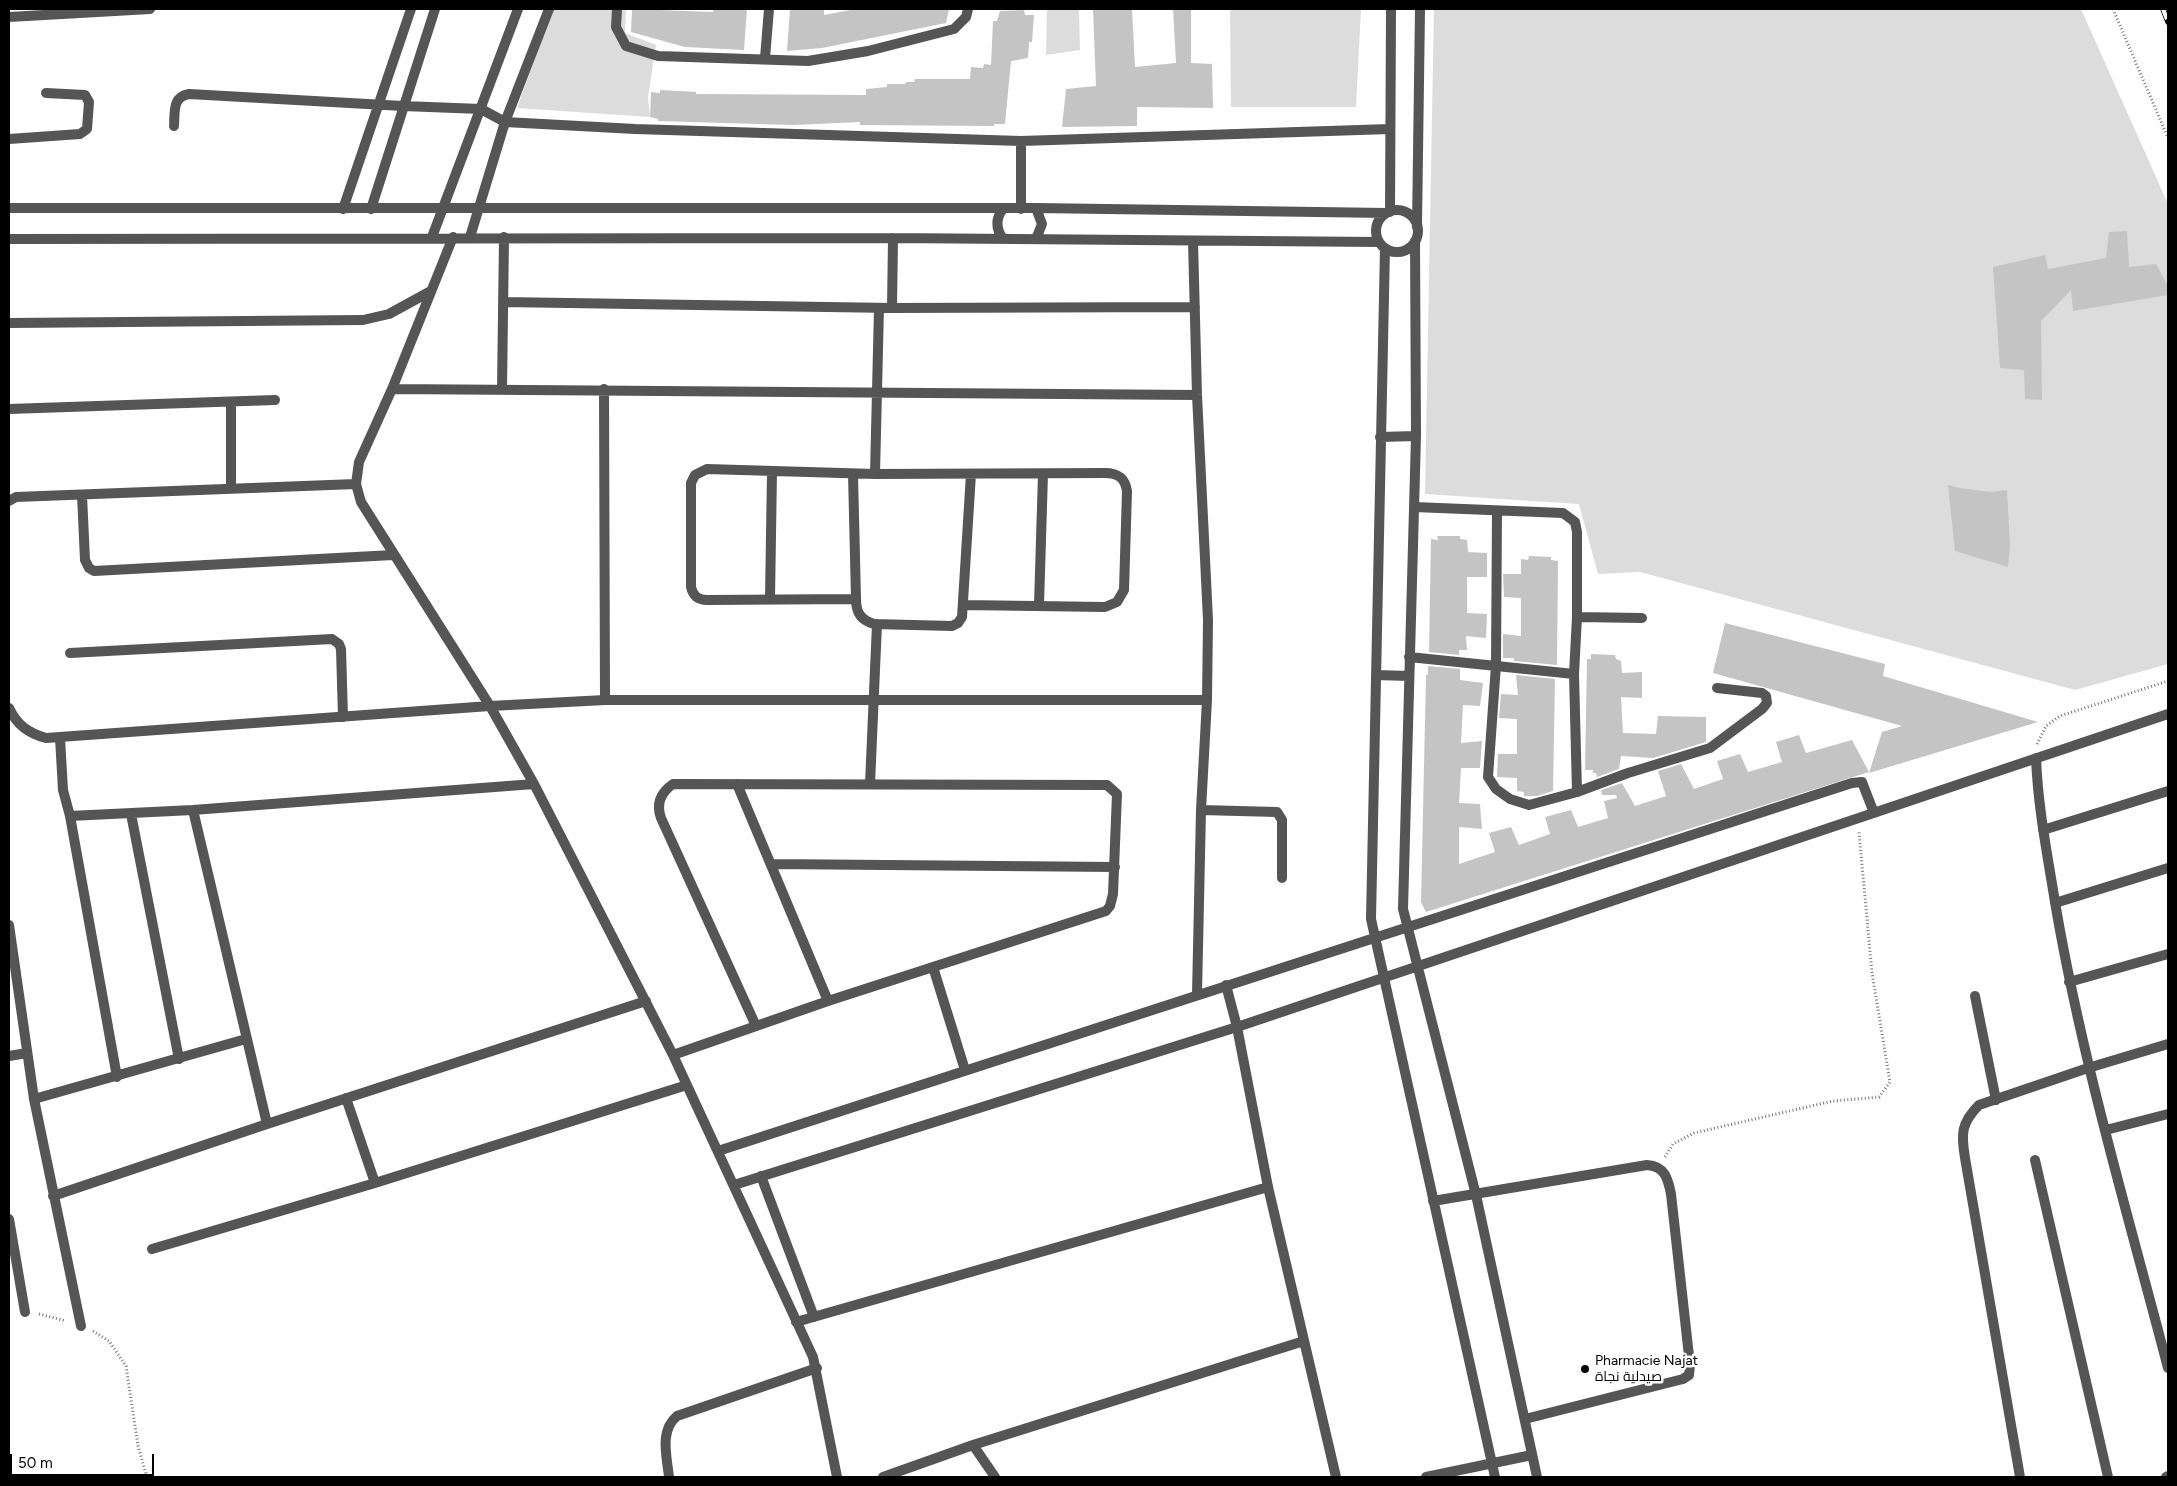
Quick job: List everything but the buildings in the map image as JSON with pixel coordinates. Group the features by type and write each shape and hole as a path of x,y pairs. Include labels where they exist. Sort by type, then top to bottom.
{"street":[{"path":"9,17 150,9"},
{"path":"343,209 411,9"},
{"path":"371,209 435,9"},
{"path":"432,237 518,9"},
{"path":"470,237 505,122 549,9"},
{"path":"617,9 616,27 626,46 658,56 709,59 765,58 808,61 868,51 954,29 966,17 968,9"},
{"path":"765,58 769,9"},
{"path":"1390,9 1388,212 1378,223 1376,230 1382,245 1371,907 1374,940 1494,1477"},
{"path":"1420,9 1417,227 1415,241 1416,436 1402,900 1407,930 1476,1195 1537,1477"},
{"path":"9,139 80,134 87,129 89,102 85,95 46,93"},
{"path":"174,126 178,98 189,94 481,109 505,122 645,130 1021,141 1390,129"},
{"path":"1020,209 1021,141"},
{"path":"9,208 1036,208 1404,212 1414,220 1417,227"},
{"path":"1036,208 1042,224 1036,239"},
{"path":"1003,209 997,223 997,229 1003,239"},
{"path":"453,237 392,389 359,462 356,484 361,502 490,706 534,784 673,1055 816,1368 837,1477"},
{"path":"9,239 504,237 1036,239 1382,245 1398,252 1405,250 1415,241"},
{"path":"502,389 504,237"},
{"path":"892,308 893,238"},
{"path":"1194,241 1197,395 1208,620 1197,994"},
{"path":"9,323 363,320 389,314 431,291"},
{"path":"503,302 879,308 1194,307"},
{"path":"875,474 879,308"},
{"path":"392,389 604,389 1197,395"},
{"path":"604,389 604,700"},
{"path":"9,408 275,400"},
{"path":"231,402 231,489"},
{"path":"1380,437 1416,436"},
{"path":"856,599 707,600 694,596 691,586 691,483 695,474 702,470 853,474 1112,473 1123,479 1127,491 1124,583 1122,596 1111,605 1104,607 963,604"},
{"path":"770,599 772,472"},
{"path":"853,474 858,613 868,622 877,624 952,626 958,623 962,617 971,474"},
{"path":"1039,606 1043,474"},
{"path":"9,501 16,497 356,484"},
{"path":"82,495 86,560 89,568 94,571 393,555"},
{"path":"1414,507 1563,513 1575,522 1577,532 1577,617 1574,674 1577,792"},
{"path":"1497,511 1496,665 1488,777 1496,789 1510,799 1529,805 1577,792 1628,773 1710,748 1767,704 1766,696 1762,693 1717,688"},
{"path":"1577,617 1642,618"},
{"path":"870,784 877,624"},
{"path":"70,654 332,639 339,644 341,649 343,717"},
{"path":"1409,658 1574,674"},
{"path":"1376,675 1409,676"},
{"path":"9,708 11,721 22,728 34,735 46,738 60,738 490,706 604,700 1207,700"},
{"path":"734,1185 1237,1027 2168,714"},
{"path":"60,738 63,790 70,816 117,1076"},
{"path":"2036,758 2043,830 2069,982 2088,1068 2168,1368"},
{"path":"718,1151 1197,994 1407,930 1852,784 1862,782 1874,813"},
{"path":"70,816 193,810 534,784"},
{"path":"673,1055 828,1001 1106,911 1113,900 1118,798 1115,790 1107,785 673,784 661,795 658,811 756,1026"},
{"path":"737,784 828,1001"},
{"path":"2043,830 2168,791"},
{"path":"193,810 267,1124"},
{"path":"1201,810 1277,812 1282,820 1282,878"},
{"path":"131,814 178,1059"},
{"path":"771,864 1115,867"},
{"path":"2056,903 2168,868"},
{"path":"9,925 34,1099 81,1326"},
{"path":"2069,982 2168,954"},
{"path":"933,967 965,1070"},
{"path":"1226,985 1237,1027 1268,1187 1336,1477"},
{"path":"1975,996 1996,1100"},
{"path":"53,1196 646,1000"},
{"path":"34,1099 246,1039"},
{"path":"2020,1477 1962,1144 1963,1129 1969,1116 1980,1105 2088,1068 2168,1044"},
{"path":"9,1056 27,1053"},
{"path":"152,1249 374,1183 687,1085"},
{"path":"346,1098 374,1183"},
{"path":"2106,1130 2168,1114"},
{"path":"2035,1160 2108,1477"},
{"path":"1433,1201 1647,1165 1657,1167 1666,1175 1671,1194 1690,1366 1689,1375 1683,1380 1525,1419"},
{"path":"761,1176 814,1317"},
{"path":"796,1322 1268,1187"},
{"path":"9,1219 25,1312"},
{"path":"883,1477 974,1445 1304,1341"},
{"path":"669,1477 665,1443 667,1429 671,1421 677,1416 816,1368"},
{"path":"974,1445 995,1477"},
{"path":"1426,1477 1532,1455"}],"path":[{"path":"2113,9 2168,138"},
{"path":"2036,758 2036,750 2041,734 2052,720 2168,681"},
{"path":"1657,1167 1673,1144 1694,1133 1833,1101 1879,1097 1890,1082 1872,973 1858,819"},
{"path":"25,1312 43,1314 81,1326 101,1335 109,1341 126,1366 138,1446 147,1477"}],"shaded area":[{"path":"553,9 626,9 625,33 656,45 648,97 650,117 517,108"},
{"path":"1047,9 1079,9 1080,50 1046,55"},
{"path":"1230,9 1361,9 1356,107 1231,107"},
{"path":"1434,9 2081,9 2168,204 2168,664 2075,690 1640,572 1598,574 1579,504 1425,494"}],"railway":[{"path":"2163,9 2168,22"}],"place":[{"name":"Pharmacie Najat صيدلية نجاة","path":"1585,1369"}]}
